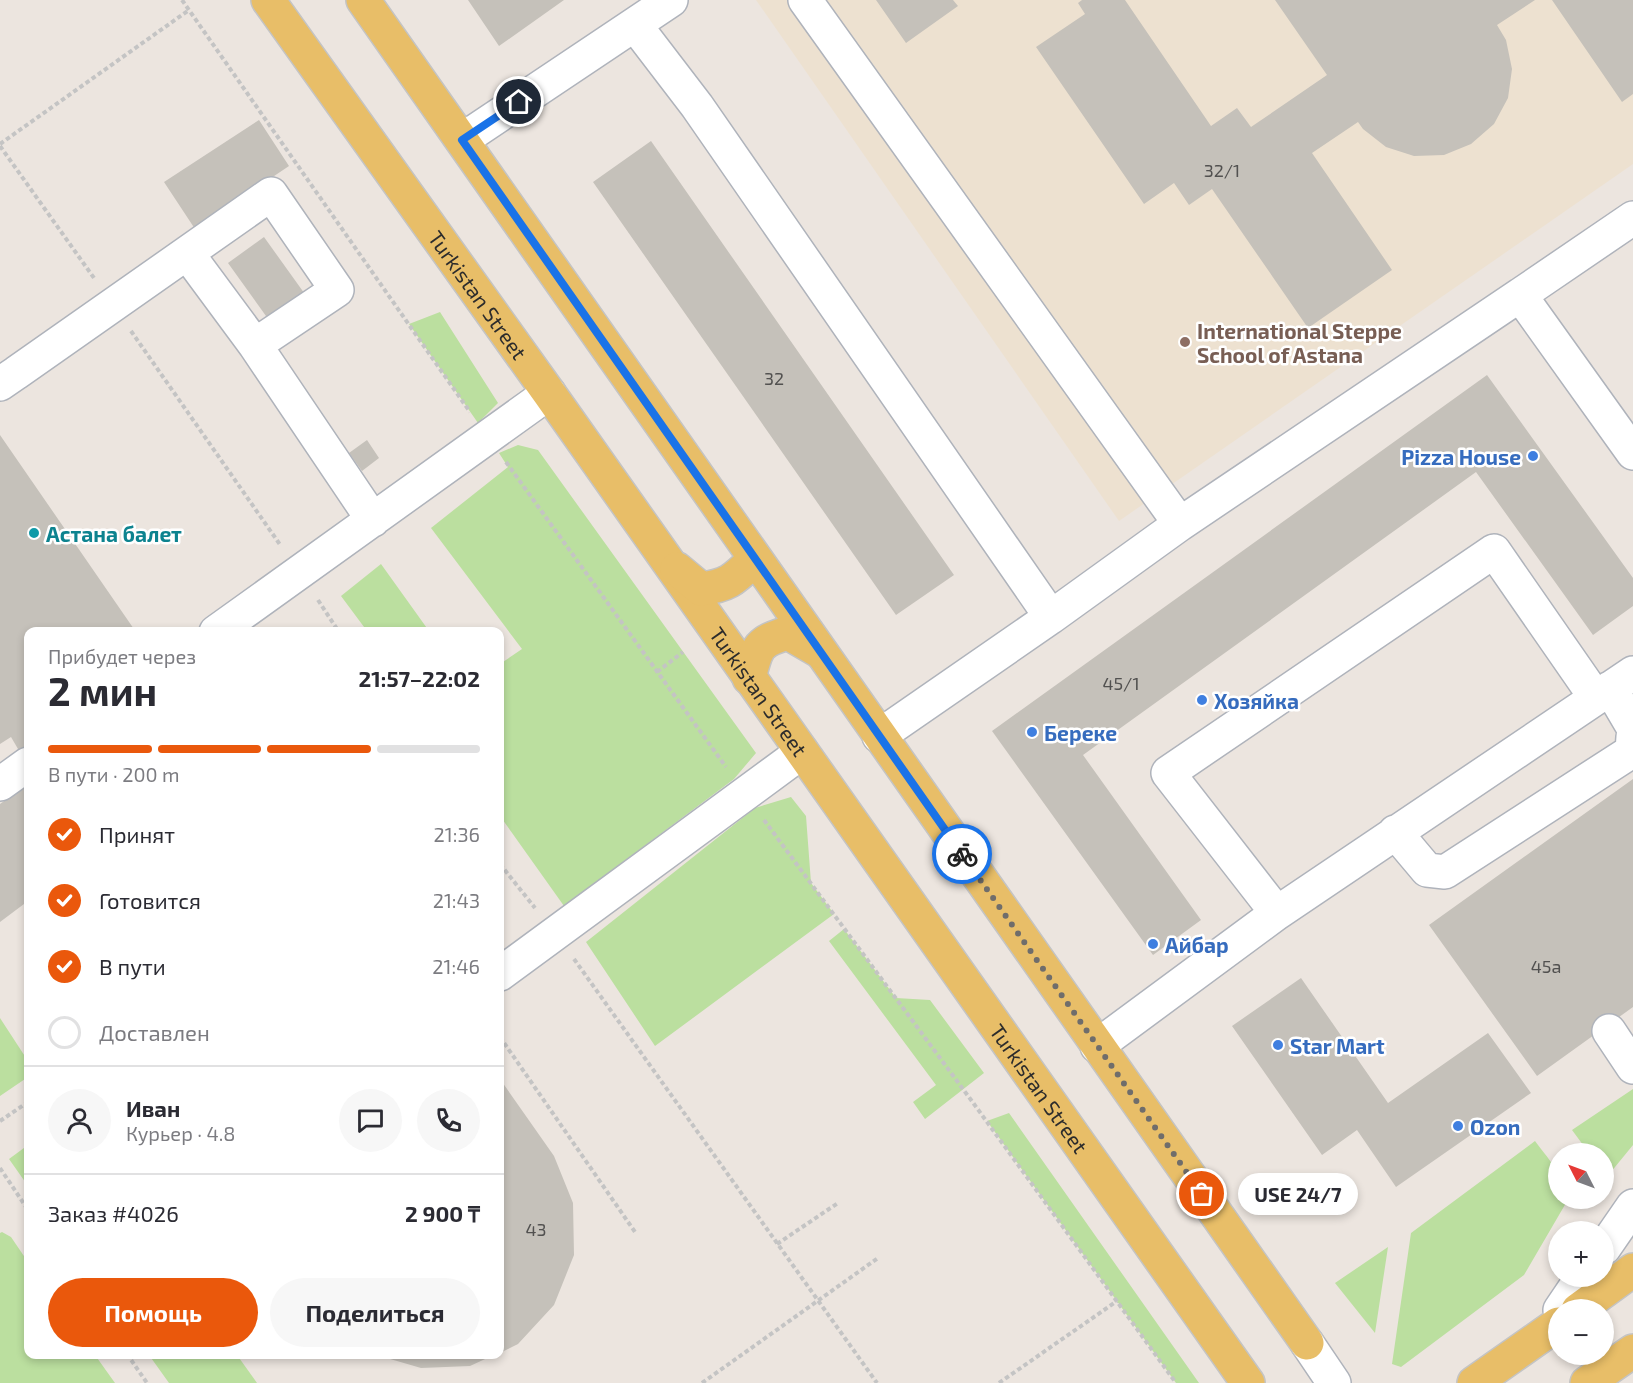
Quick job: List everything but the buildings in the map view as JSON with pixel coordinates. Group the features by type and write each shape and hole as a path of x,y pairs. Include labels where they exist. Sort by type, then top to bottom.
{"main road":[{"name":"Turkistan Street","path":"268,0 549,393 1248,1383"},
{"path":"363,0 1308,1343"},
{"path":"665,558 701,589 721,586 732,580 755,559"},
{"path":"749,678 755,655 766,639 788,633 820,652"},
{"path":"1593,1299 1633,1270"},
{"path":"1474,1383 1548,1325"},
{"path":"1588,1383 1633,1351"}],"street":[{"path":"462,140 670,0"},
{"path":"805,0 1180,524"},
{"path":"635,25 697,106 1051,617"},
{"path":"0,384 271,194 337,290 255,345"},
{"path":"879,736 1180,524 1633,218"},
{"path":"187,253 255,345 373,520"},
{"path":"1520,296 1633,453"},
{"path":"223,627 549,393"},
{"path":"1277,913 1168,773 1494,551 1613,686 1633,727"},
{"path":"1097,1046 1277,913 1613,686"},
{"path":"1395,832 1427,870 1445,872 1632,751 1633,737"},
{"path":"504,971 802,753"},
{"path":"0,783 24,767"},
{"path":"1609,1031 1633,1067"},
{"path":"1614,1234 1633,1206"},
{"path":"1308,1343 1334,1383"},
{"path":"1588,1383 1633,1371"}],"path":[{"path":"182,0 488,437"},
{"path":"189,10 0,145 300,572 336,627"},
{"path":"657,672 684,652"},
{"path":"504,869 555,933 877,1383"},
{"path":"504,1043 635,1232"},
{"path":"974,1104 1176,1383"},
{"path":"0,1120 24,1105"},
{"path":"0,1168 24,1204"},
{"path":"777,1244 837,1203"},
{"path":"702,1383 878,1258"},
{"path":"999,1383 1117,1301"},
{"path":"130,1359 147,1383"}],"shaded area":[{"name":"International Steppe School of Astana","path":"756,0 1633,0 1633,164 1119,521"}],"green space":[{"path":"440,312 498,403 478,423 409,324"},
{"path":"518,445 538,450 756,753 734,779 564,906 504,822 504,661 522,649 431,528 508,467 499,453"},
{"path":"381,564 426,627 364,627 341,596"},
{"path":"791,797 806,816 811,883 834,914 655,1046 586,942 755,808"},
{"path":"844,929 896,998 930,1000 984,1073 925,1119 913,1102 936,1085 829,941"},
{"path":"0,1018 24,1055 24,1080 0,1096"},
{"path":"1633,1089 1633,1145 1614,1168 1614,1143 1582,1143 1572,1130"},
{"path":"1009,1113 1199,1383 1176,1383 987,1121"},
{"path":"1535,1141 1548,1157 1548,1209 1562,1209 1556,1221 1548,1221 1548,1234 1524,1275 1401,1367 1392,1364 1411,1233"},
{"path":"24,1148 24,1180 9,1159"},
{"path":"0,1233 11,1237 24,1256 24,1359 98,1359 115,1383 0,1383"},
{"path":"1388,1247 1375,1333 1335,1283"},
{"path":"152,1359 240,1359 257,1383 169,1383"}],"way so far":[{"path":"962,854 1202,1194"}],"place":[{"name":"International Steppe School of Astana","path":"1185,342"},
{"name":"Pizza House","path":"1533,456"},
{"name":"Астана балет","path":"34,533"},
{"name":"Хозяйка","path":"1202,700"},
{"name":"Береке","path":"1032,732"},
{"name":"Айбар","path":"1153,944"},
{"name":"Star Mart","path":"1278,1045"},
{"name":"Ozon","path":"1458,1126"},
{"name":"USE 24/7","path":"1202,1194"}],"route":[{"path":"519,102 462,140 962,854"}]}
